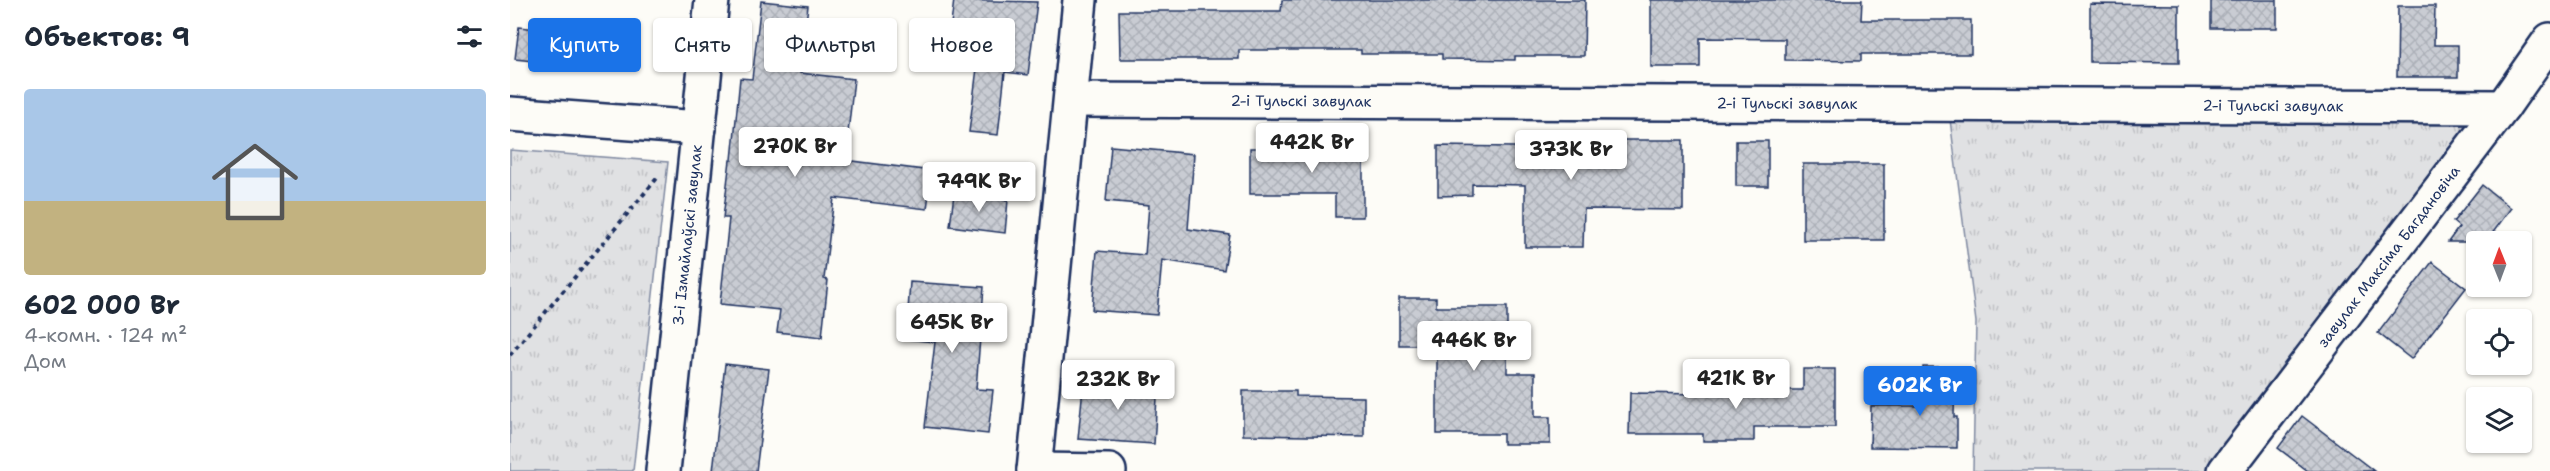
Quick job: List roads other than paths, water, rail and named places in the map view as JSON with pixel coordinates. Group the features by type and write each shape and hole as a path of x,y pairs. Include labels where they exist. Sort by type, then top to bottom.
{"street":[{"name":"3-і Ізмайлаўскі завулак","path":"663,471 712,0"},
{"path":"1080,0 1034,470 1109,471"},
{"name":"завулак Максіма Багдановіча","path":"2225,471 2503,106 2550,40"},
{"name":"2-і Тульскі завулак","path":"1071,100 2503,106"},
{"path":"510,114 699,128"}]}
